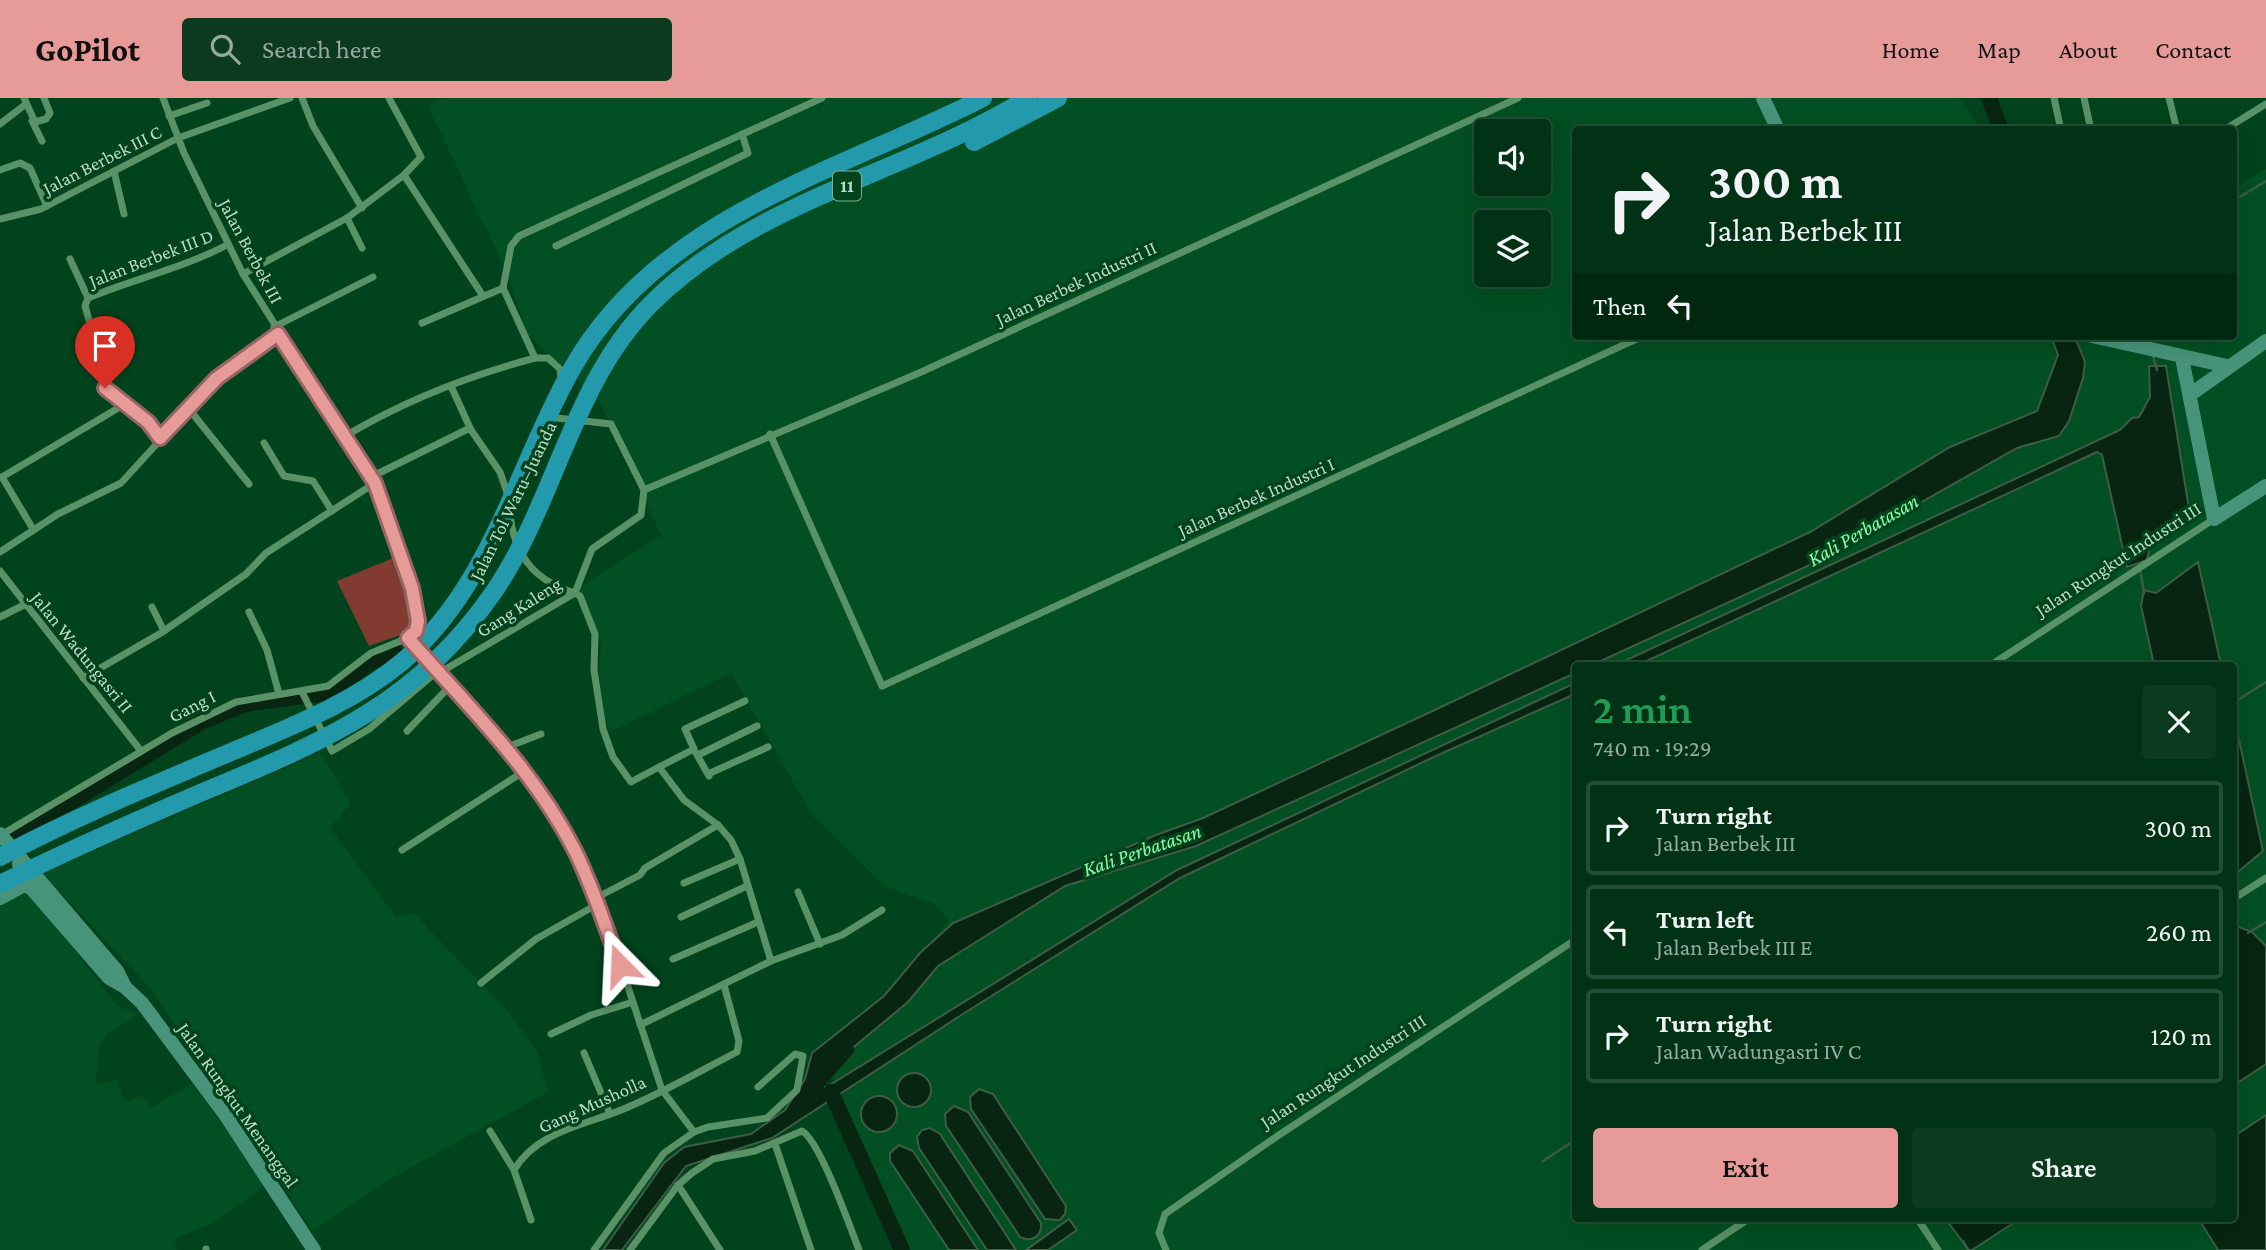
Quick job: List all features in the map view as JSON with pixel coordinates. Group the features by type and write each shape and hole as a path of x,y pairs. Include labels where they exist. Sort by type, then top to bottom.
{"highway":[{"path":"777,193 829,163 960,98"},
{"name":"Jalan Tol Waru–Juanda","path":"1,841 112,802 332,707 402,661 425,639 468,586 500,527 573,366 615,309 636,286 714,225 983,98"},
{"name":"Jalan Tol Waru–Juanda","path":"0,884 342,731 409,686 448,649 494,592 542,497 593,382 626,332 673,285 728,243 770,220 941,146 1028,98"},
{"path":"770,220 928,163 1000,130 1058,98"}],"main road":[{"path":"1763,98 1775,126"},
{"path":"2108,340 2227,366"},
{"path":"2190,394 2266,341"},
{"path":"2182,358 2214,519"},
{"name":"Jalan Rungkut Industri III","path":"2214,519 2266,486"},
{"name":"Jalan Rungkut Menanggal","path":"1,841 117,971 125,987"},
{"name":"Jalan Rungkut Menanggal","path":"19,859 24,885 109,978 125,987 142,1003 224,1113 314,1250"},
{"path":"0,898 24,885"}],"street":[{"path":"32,121 49,116 44,98"},
{"name":"Jalan Berbek III","path":"163,98 178,138 227,246 276,330 373,480 416,605 416,631 408,638"},
{"name":"Jalan Berbek III C","path":"0,219 47,206 178,138 290,98"},
{"path":"302,98 313,126 362,208"},
{"path":"243,274 348,218 404,175 421,157 389,98"},
{"path":"535,358 503,288 511,246 519,236 822,98"},
{"name":"Jalan Berbek Industri II","path":"644,490 919,373 1518,98"},
{"path":"2054,98 2060,126"},
{"path":"2084,98 2090,126"},
{"path":"2169,98 2175,126"},
{"path":"0,124 25,101 42,141"},
{"path":"169,116 207,103"},
{"path":"2230,126 2266,104"},
{"path":"556,246 748,153 742,134"},
{"path":"0,170 20,163 30,168 47,206"},
{"path":"114,171 124,214"},
{"path":"404,175 483,296"},
{"path":"348,218 362,248"},
{"name":"Jalan Berbek III D","path":"95,341 85,306 88,298 227,246"},
{"path":"70,258 88,298"},
{"path":"0,552 33,529 113,488 217,378 276,330 373,277"},
{"path":"422,323 503,288"},
{"name":"Jalan Berbek Industri I","path":"770,435 881,685 1634,340"},
{"path":"346,435 370,421 451,386 535,358 548,358 560,369 562,376 546,416 611,425 644,490"},
{"path":"451,386 470,428 500,472 507,491 512,533 520,553 541,576 580,596 595,634 598,706 613,757 631,782 659,767 757,726"},
{"path":"104,388 148,422 160,438"},
{"path":"33,529 2,477 125,404"},
{"path":"189,409 249,484"},
{"path":"83,678 164,631 246,574 266,553 332,511 373,480 470,428"},
{"path":"264,443 284,476 313,481 332,511"},
{"name":"Gang Kaleng","path":"302,694 332,751 369,729 438,672 575,593 592,549 641,515 644,490"},
{"name":"Jalan Rungkut Industri III","path":"1996,662 2214,519"},
{"name":"Jalan Wadungasri II","path":"0,571 141,751"},
{"path":"0,617 24,605"},
{"path":"152,607 164,631"},
{"path":"249,612 267,650 279,694"},
{"path":"408,638 505,748 573,848 633,1002 662,1090 694,1132"},
{"name":"Gang I","path":"1,841 141,751 236,702 279,694 302,694 328,686 371,653 408,638"},
{"path":"407,731 450,685"},
{"path":"746,701 685,729 709,776 768,747"},
{"path":"505,748 541,734"},
{"path":"659,767 684,800 718,825 731,840 740,859 771,961"},
{"path":"402,850 523,772"},
{"path":"481,983 536,939 640,875 645,868 718,825"},
{"path":"684,883 740,859"},
{"path":"2237,896 2266,878"},
{"path":"681,917 747,886"},
{"path":"798,892 820,944"},
{"path":"640,1025 771,961 858,928 882,910"},
{"path":"673,960 758,922"},
{"name":"Jalan Rungkut Industri III","path":"1166,1250 1159,1233 1160,1223 1174,1207 1572,942"},
{"name":"Gang Musholla","path":"514,1170 546,1140 567,1128 610,1114 737,1052 739,1041 724,985"},
{"path":"551,1034 591,1015 633,1002"},
{"path":"584,1053 610,1114"},
{"path":"597,1249 656,1161 694,1132 724,1124 767,1118 797,1090 803,1056 795,1054 758,1087"},
{"path":"490,1131 514,1170 531,1220"},
{"path":"630,1250 678,1185 713,1159 775,1144 800,1132 805,1133 842,1204 859,1250"},
{"path":"775,1144 811,1250"},
{"path":"678,1185 720,1250"},
{"path":"1702,1250 1744,1222"},
{"path":"1920,1222 1938,1250"}],"shaded area":[{"path":"444,98 1960,98 1978,126 1572,126 1572,340 2237,340 2237,187 2266,169 2266,1250 909,1250 828,1068 949,921 935,904 884,886 812,815 731,673 610,732 597,694 601,644 579,588 661,535 601,404 527,334 505,269 428,106"},
{"path":"396,557 414,604 413,627 406,633 369,646 337,581"},
{"path":"321,753 351,803 330,828 396,917 413,913 509,1012 537,1052 548,1092 388,1180 313,1231 153,991 42,873"},
{"path":"22,881 116,1004 138,1015 109,1032 99,1044 96,1085 117,1079 125,1102 142,1095 151,1108 193,1083 265,1186 213,1223 174,1239 177,1250 0,1250 0,894"}],"water":[{"name":"Kali Perbatasan","path":"2052,340 2077,342 2085,362 2083,378 2069,421 2059,436 2017,448 1814,563 1599,662 1572,662 1572,674 1196,846 1065,886 938,966 908,1002 820,1075 825,1088 1177,870 1572,684 1572,695 1438,755 1180,878 772,1138 686,1166 622,1250 603,1250 664,1163 684,1147 751,1134 785,1110 805,1079 812,1053 884,996 920,953 953,923 1156,835 1203,818 1810,532 1950,447 2037,411 2058,355"},
{"path":"2149,366 2166,366 2190,515 2152,537 2147,560 2127,567 2102,455 2097,452 1644,662 1622,662 2120,430 2132,418 2139,417 2150,397"},
{"path":"2198,562 2220,662 2153,662 2141,606 2144,590 2156,593"},
{"path":"2237,731 2263,851 2237,873"},
{"path":"2237,926 2252,932 2266,946 2266,1064 2237,1083"},
{"path":"914,1073 926,1078 931,1090 926,1102 914,1107 902,1102 897,1090 902,1078"},
{"path":"979,1089 993,1094 1066,1206 1065,1214 1060,1220 1045,1219 971,1109 970,1097"},
{"path":"879,1096 891,1102 897,1114 891,1126 879,1132 867,1126 861,1114 867,1102"},
{"path":"954,1106 968,1112 1041,1223 1040,1232 1032,1239 1020,1237 946,1126 945,1114"},
{"path":"2266,1115 2266,1250 2218,1250 2200,1222 2237,1222 2237,1134"},
{"path":"930,1128 940,1134 1016,1250 987,1250 919,1148 917,1137 922,1130"},
{"path":"899,1145 913,1151 978,1250 949,1250 890,1161 890,1153"},
{"path":"1069,1219 1077,1230 1048,1250 1026,1250"},
{"path":"1948,1222 2015,1222 1972,1250 1969,1250"}],"waterway":[{"name":"Kali Perbatasan","path":"1989,98 2000,126"},
{"path":"2237,199 2266,181"},
{"path":"2153,356 2157,370"},
{"path":"2140,569 2144,593"},
{"path":"10,839 203,721 245,704 333,692 367,664 394,651"},
{"path":"2237,700 2266,682"},
{"path":"2248,933 2266,922"},
{"name":"Kali Perbatasan","path":"808,1093 846,1049"},
{"path":"831,1092 902,1250"},
{"path":"1543,1161 1572,1142"},
{"path":"1963,1241 1968,1250"}],"route":[{"path":"105,388 148,422 160,438 217,378 278,334 375,483 416,605 416,631 408,638 496,736 544,801 582,867 620,965"}]}
